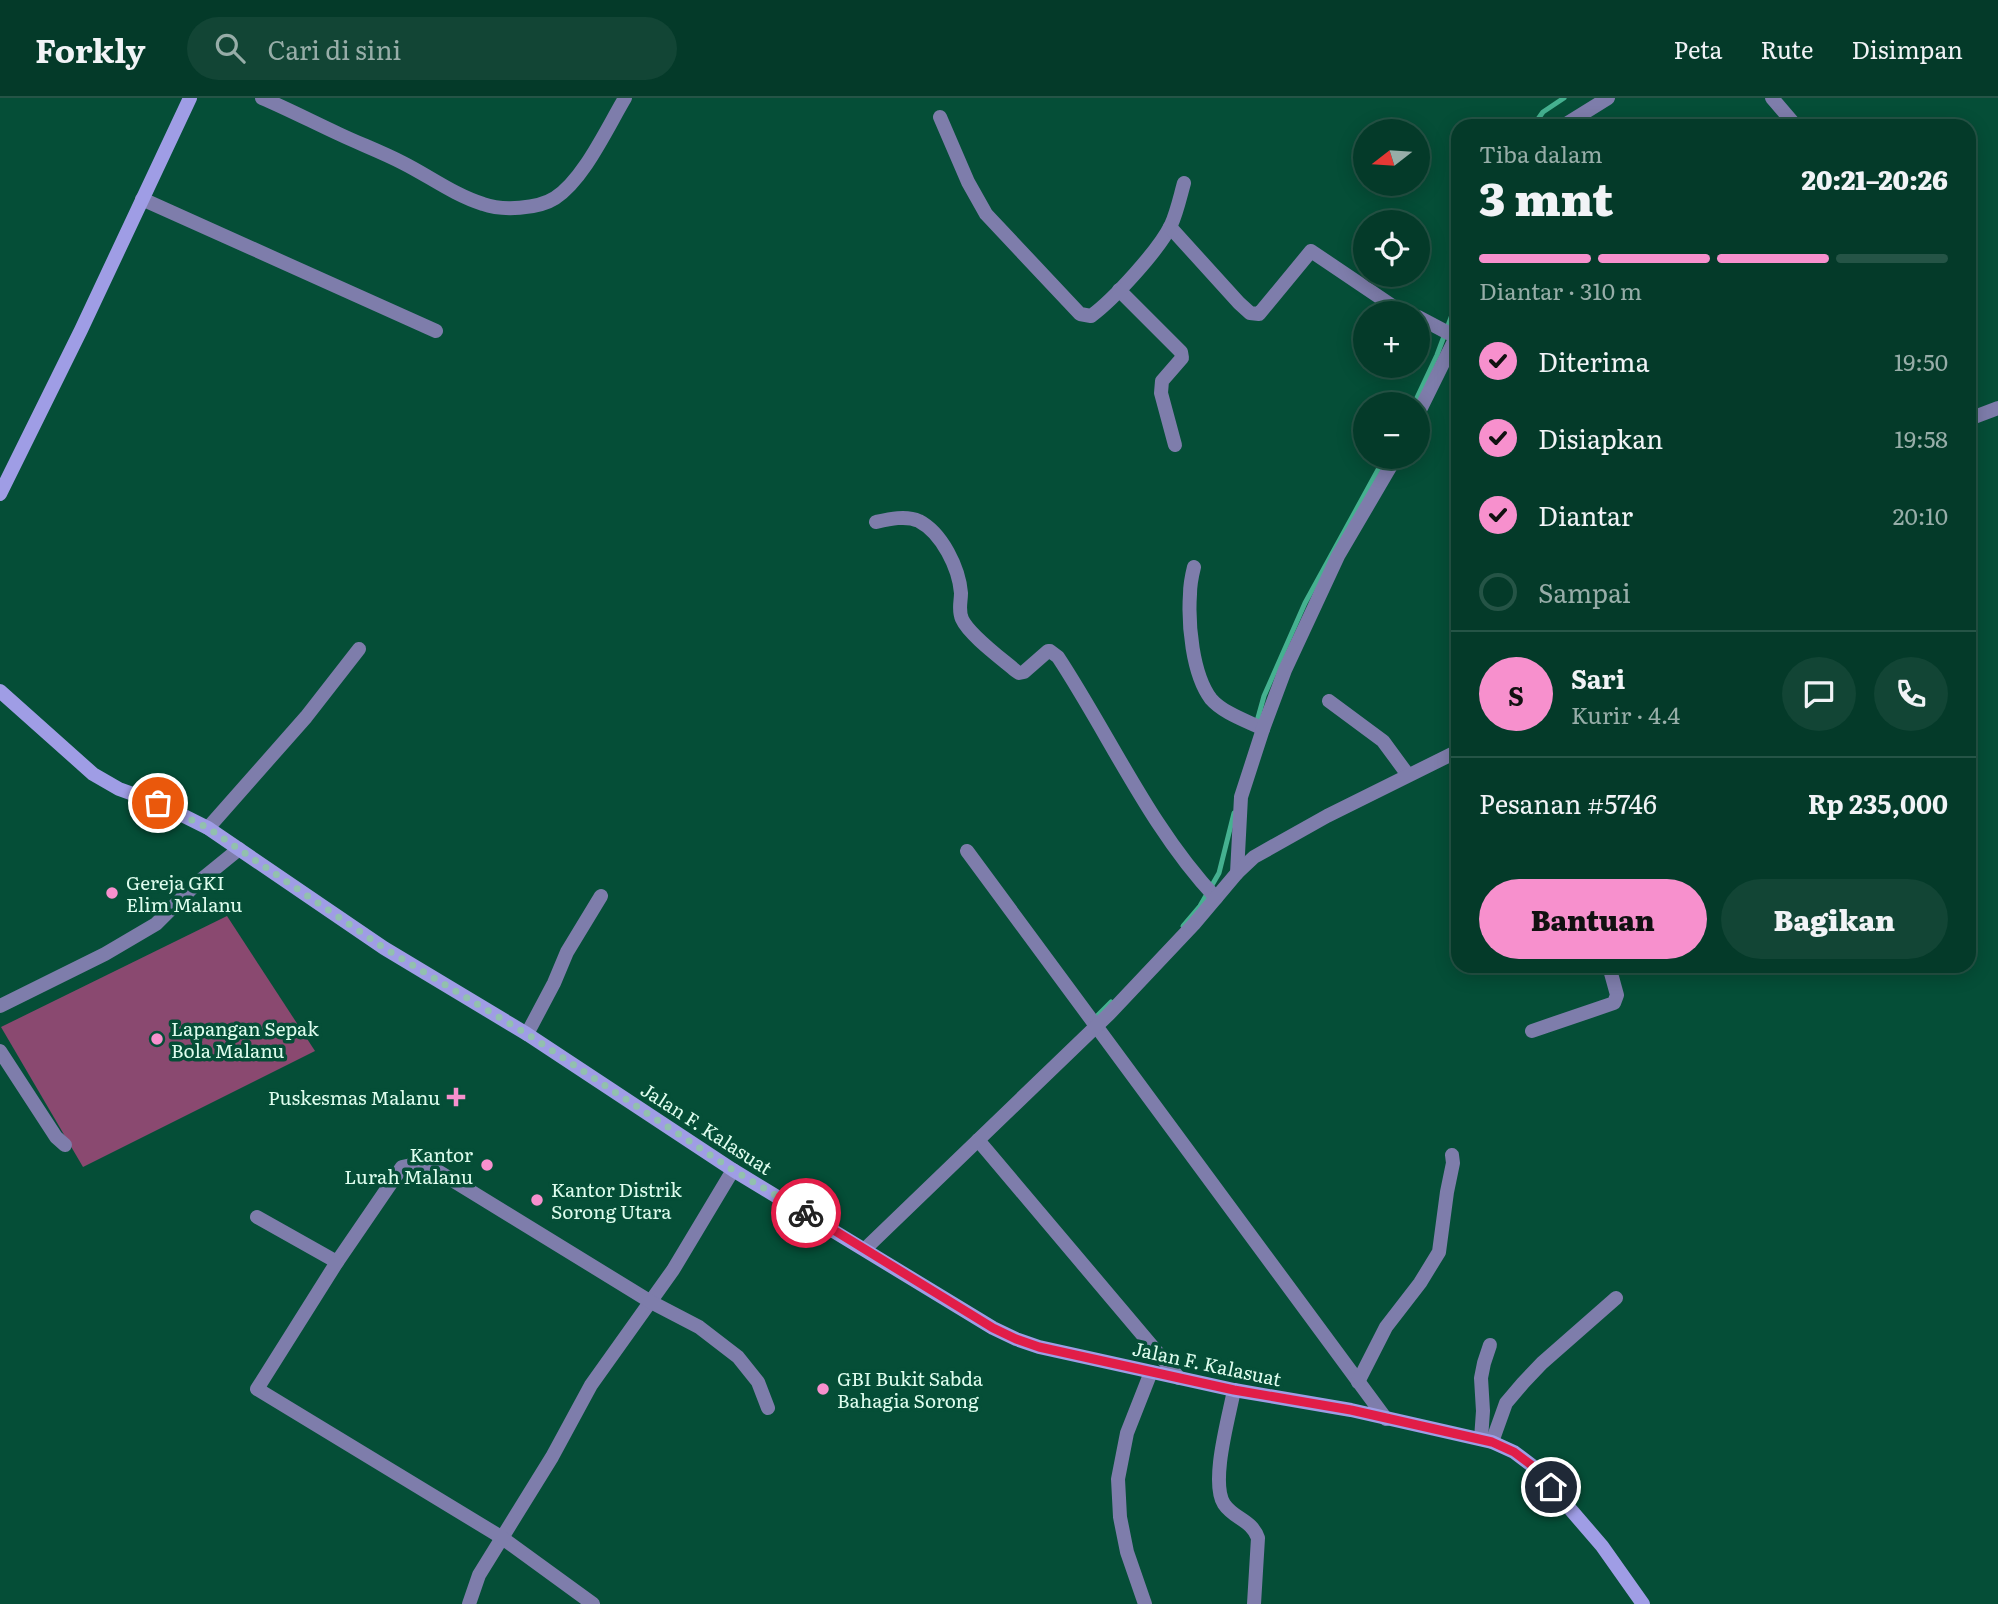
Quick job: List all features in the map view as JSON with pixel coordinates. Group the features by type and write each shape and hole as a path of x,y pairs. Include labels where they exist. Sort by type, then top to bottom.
{"street":[{"path":"0,494 190,98"},
{"path":"262,98 387,155 461,195 484,205 506,209 553,200 566,190 578,176 625,98"},
{"path":"1571,119 1591,102 1608,98"},
{"path":"1772,98 1790,119"},
{"path":"940,117 968,182 986,214 1080,314 1091,316 1145,261 1170,227 1184,183"},
{"path":"142,199 436,331"},
{"path":"1170,227 1250,313 1259,314 1311,251 1385,301"},
{"path":"1118,290 1181,352 1182,358 1162,382 1161,393 1175,445"},
{"path":"1430,323 1451,332"},
{"path":"1428,392 1451,343"},
{"path":"1976,416 1998,408"},
{"path":"1237,873 1241,797 1257,726 1338,555 1389,469"},
{"path":"876,522 910,518 919,521 933,533 944,547 956,572 961,593 959,609 965,624 1016,671 1024,672 1050,651 1058,657 1116,756 1175,846 1213,895"},
{"path":"1194,567 1189,593 1192,640 1203,683 1212,700 1257,726"},
{"path":"208,828 306,717 359,649"},
{"name":"Jalan F. Kalasuat","path":"0,691 93,774 120,789 158,803 208,828 384,948 527,1034 733,1170 993,1328 1039,1347 1234,1390 1351,1410 1486,1441 1514,1452 1534,1467 1602,1546 1643,1604"},
{"path":"1329,701 1383,741 1408,775"},
{"path":"865,1249 1109,1014 1162,959 1213,895 1263,850 1451,754"},
{"path":"0,1006 105,954 156,924 196,884 239,849"},
{"path":"967,851 1386,1419"},
{"path":"527,1034 567,952 601,896"},
{"path":"1532,1031 1614,1003 1617,995 1611,973"},
{"path":"0,1051 56,1138 65,1145"},
{"path":"978,1140 1180,1378"},
{"path":"1358,1382 1387,1327 1439,1252 1452,1155"},
{"path":"593,1604 501,1537 257,1389 337,1262 402,1167 416,1164 431,1167 651,1302 699,1327 738,1357 758,1382 768,1408"},
{"path":"469,1604 479,1575 552,1457 592,1385 651,1302 704,1221 733,1170"},
{"path":"257,1217 337,1262"},
{"path":"1486,1441 1506,1403 1522,1383 1616,1298"},
{"path":"1486,1441 1481,1378 1490,1345"},
{"path":"1145,1604 1127,1552 1120,1517 1118,1479 1127,1433 1151,1372"},
{"path":"1234,1390 1218,1477 1219,1492 1225,1505 1255,1529 1258,1538 1254,1604"}],"shaded area":[{"name":"Lapangan Sepak Bola Malanu","path":"227,916 315,1051 83,1167 1,1027"}],"waterway":[{"path":"1538,119 1543,112 1564,98"},
{"path":"1420,392 1451,318"},
{"path":"1256,725 1264,696 1305,603 1378,469"},
{"path":"1183,926 1200,906 1219,873 1234,813"},
{"path":"1096,1017 1111,1002"}],"way so far":[{"path":"158,803 208,828 384,948 527,1034 733,1170 806,1213"}],"place":[{"name":"Gereja GKI Elim Malanu","path":"112,893"},
{"name":"Lapangan Sepak Bola Malanu","path":"157,1039"},
{"name":"Puskesmas Malanu","path":"456,1097"},
{"name":"Kantor Lurah Malanu","path":"487,1165"},
{"name":"Kantor Distrik Sorong Utara","path":"537,1200"},
{"name":"GBI Bukit Sabda Bahagia Sorong","path":"823,1389"}],"route":[{"path":"806,1213 993,1328 1016,1339 1039,1347 1234,1390 1351,1410 1492,1442 1514,1452 1534,1467 1551,1487"}]}
